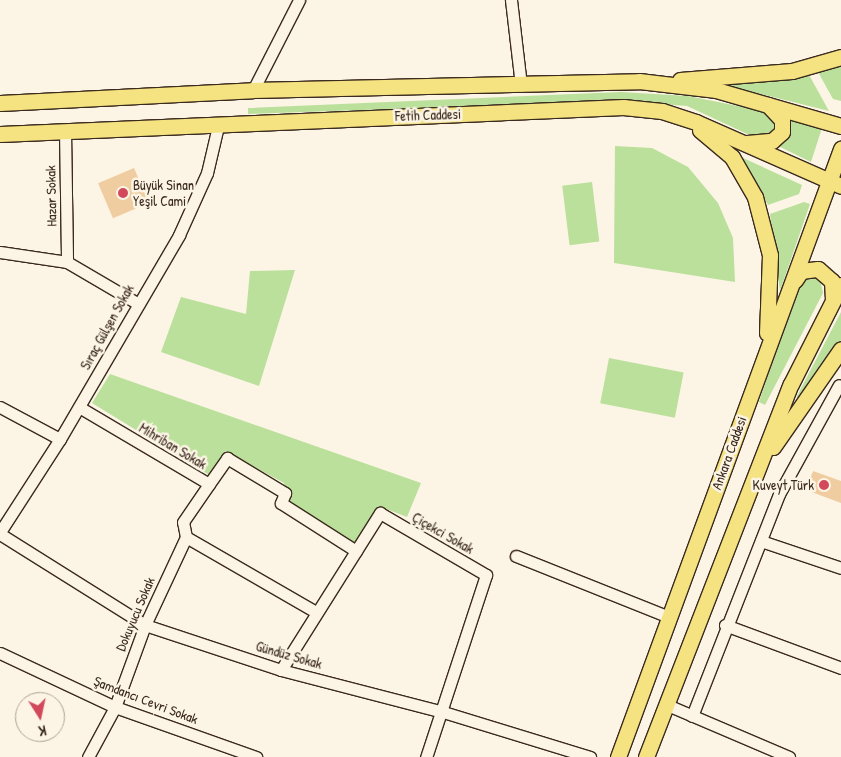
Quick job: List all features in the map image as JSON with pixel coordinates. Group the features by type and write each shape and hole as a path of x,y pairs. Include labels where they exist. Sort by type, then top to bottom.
{"main road":[{"path":"651,83 792,71 841,57"},
{"name":"Fetih Caddesi","path":"0,103 253,90 651,83 716,90 841,126"},
{"path":"740,142 764,144 782,132 779,114 766,104"},
{"name":"Fetih Caddesi","path":"0,134 623,107 685,118 835,184"},
{"path":"685,118 732,158 755,197 766,233 772,280 766,354"},
{"name":"Ankara Caddesi","path":"618,757 791,284 835,184 841,149"},
{"path":"791,284 801,272 818,269 832,281 832,302"},
{"path":"646,757 755,473 841,285"},
{"path":"755,473 841,350"}],"street":[{"path":"253,90 299,0"},
{"path":"511,0 521,85"},
{"name":"Sıraç Gülşen Sokak","path":"0,533 79,407 200,191 218,126"},
{"name":"Hazar Sokak","path":"65,130 68,262"},
{"path":"0,252 68,262 137,303"},
{"path":"692,716 725,625 779,494 840,385 824,375"},
{"path":"0,407 60,439"},
{"name":"Mihriban Sokak","path":"79,407 209,484 227,458 285,493 281,503 356,551"},
{"name":"Dokuyucu Sokak","path":"88,757 115,707 145,625 186,537 183,522 209,484"},
{"name":"Çiçekci Sokak","path":"281,670 380,513 486,575 426,757"},
{"name":"Gündüz Sokak","path":"0,533 145,625 281,670 440,711 590,757"},
{"path":"186,537 316,612"},
{"path":"761,541 841,568"},
{"path":"516,556 669,618"},
{"path":"725,625 841,668"},
{"name":"Şamdancı Cevri Sokak","path":"0,653 115,707 256,757"},
{"path":"665,704 789,757"}],"green space":[{"path":"841,62 841,101 833,99 818,72"},
{"path":"808,73 829,111 721,84"},
{"path":"621,92 688,96 748,108 770,113 777,124 772,136 758,139 687,106 623,101 248,114 248,108"},
{"path":"789,119 822,128 811,162 776,145"},
{"path":"615,146 652,148 688,167 718,203 733,238 735,282 614,263"},
{"path":"741,157 802,185 799,194 768,205"},
{"path":"592,182 599,242 570,245 562,186"},
{"path":"804,202 810,204 780,291 770,214"},
{"path":"295,270 259,386 161,352 181,297 246,314 250,271"},
{"path":"805,278 820,279 823,293 765,405 759,402 798,285"},
{"path":"841,312 841,340 797,400 797,396"},
{"path":"609,358 684,373 675,418 600,403"},
{"path":"110,374 421,483 407,517 384,508 358,545 288,504 284,483 225,451 211,476 92,403"}],"building":[{"name":"Büyük Sinan Yeşil Cami","path":"134,168 149,203 113,218 98,183"},
{"name":"Kuveyt Türk","path":"813,471 841,481 841,503 806,490"}],"place":[{"name":"Büyük Sinan Yeşil Cami","path":"123,193"},
{"name":"Kuveyt Türk","path":"824,485"}]}
